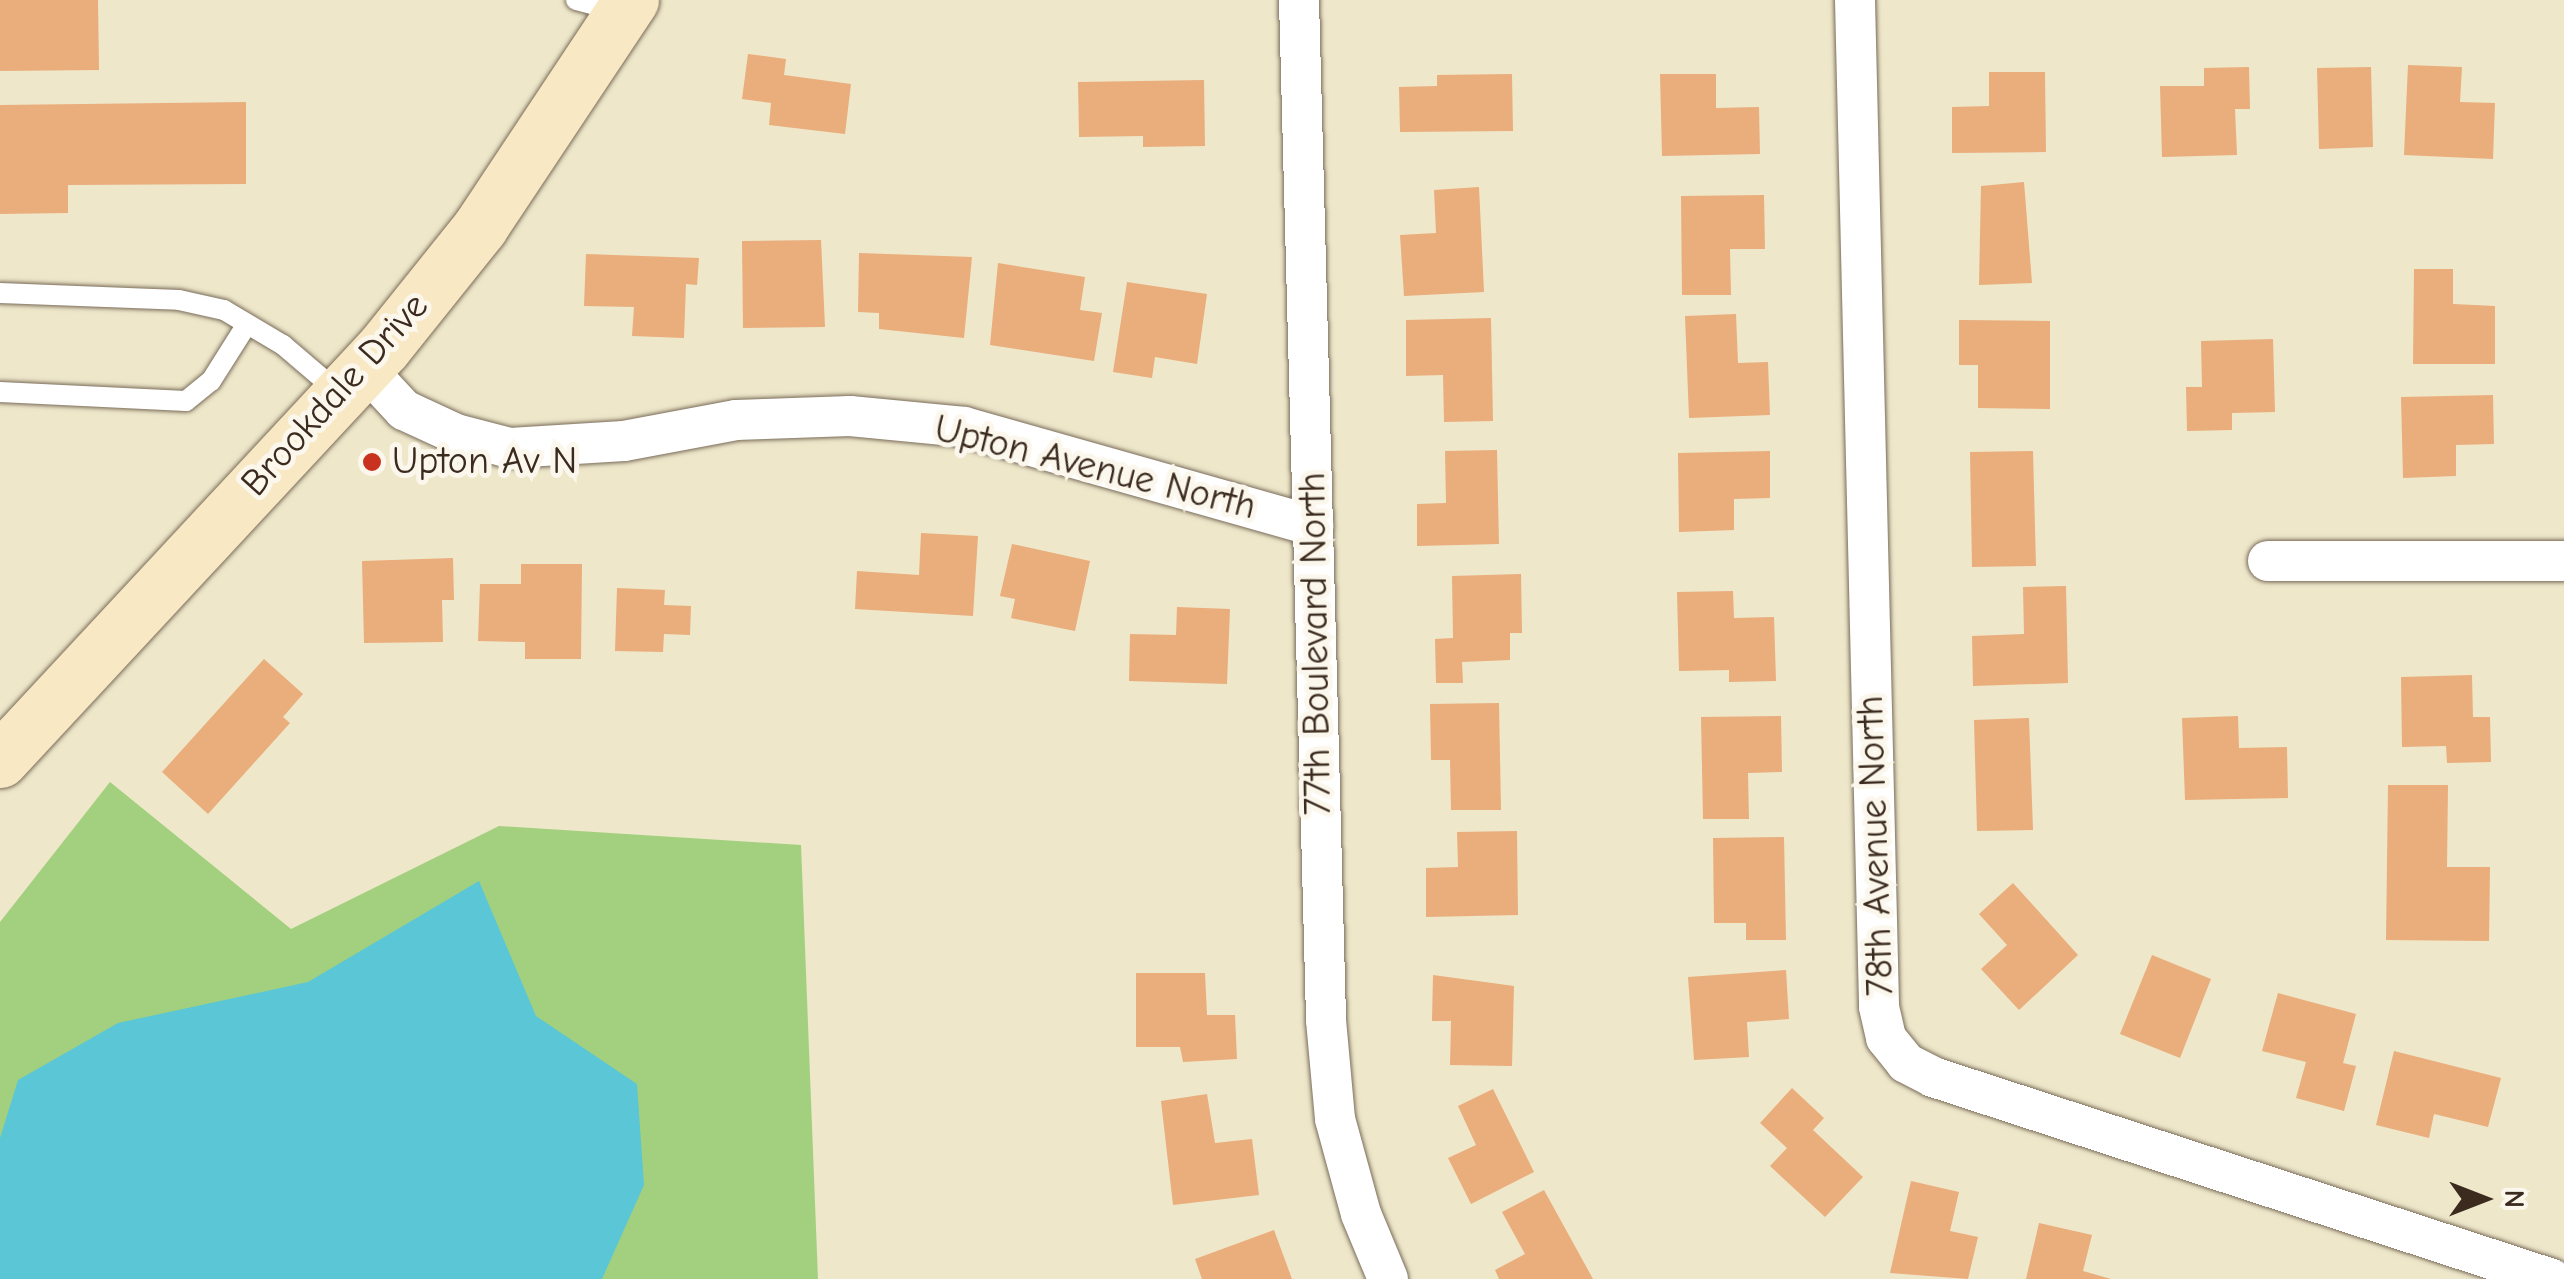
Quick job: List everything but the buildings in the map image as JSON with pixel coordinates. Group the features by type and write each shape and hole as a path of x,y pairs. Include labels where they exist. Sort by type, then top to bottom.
{"street":[{"name":"77th Boulevard North","path":"1299,0 1330,1060 1336,1119 1361,1214 1388,1279"},
{"name":"78th Avenue North","path":"1855,0 1879,1006 1886,1038 1906,1063 1933,1077 2552,1279"},
{"name":"Brookdale Drive","path":"0,760 352,380 480,227 610,4"},
{"name":"Upton Avenue North","path":"352,380 456,434 510,448 586,446 736,420 850,416 964,427 1313,526"},
{"path":"2268,560 2564,560"}],"lane":[{"path":"0,293 179,300 224,310 352,380"},
{"path":"0,392 186,401 210,382 247,324"}],"green space":[{"path":"110,782 291,929 499,826 801,845 818,1279 0,1279 0,922"}],"water":[{"path":"479,881 536,1016 637,1084 644,1185 602,1279 0,1279 0,1138 18,1080 118,1023 308,982"}],"place":[{"name":"Upton Av N","path":"372,462"}]}
